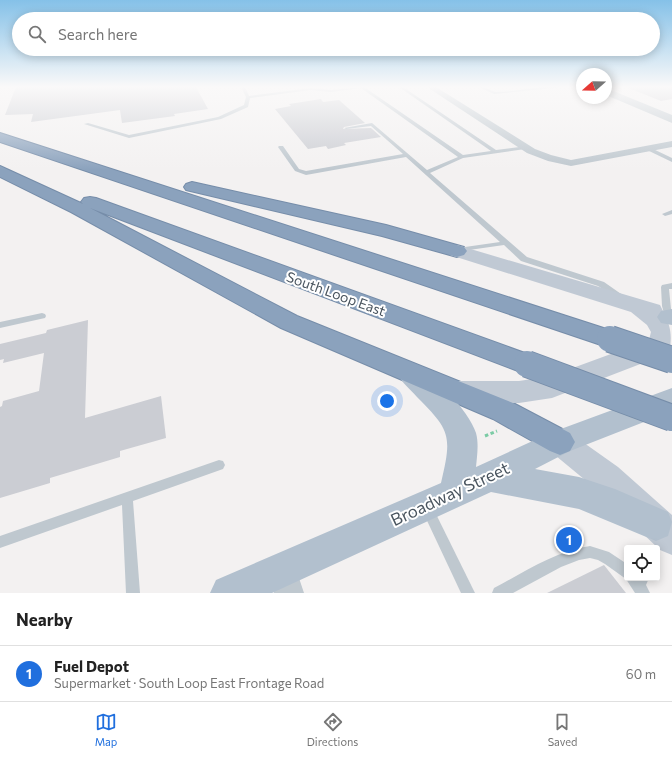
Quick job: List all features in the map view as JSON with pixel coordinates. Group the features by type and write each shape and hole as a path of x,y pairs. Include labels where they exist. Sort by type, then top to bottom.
{"highway":[{"path":"0,137 133,178 672,360"},
{"path":"0,170 83,205 289,322 503,411 560,442"},
{"path":"133,178 386,231 457,251"},
{"name":"South Loop East","path":"83,205 527,364 672,418"}],"main road":[{"path":"457,251 671,317"},
{"path":"457,392 519,392 552,387 660,346 663,332 655,319 635,306"},
{"path":"410,373 441,404 460,431 461,455 440,499"},
{"name":"Broadway Street","path":"229,593 286,581 440,499 560,442 672,399"},
{"path":"560,442 607,478 663,534"},
{"path":"489,476 579,493 615,506 663,534"}],"street":[{"path":"475,115 526,147 548,158 571,163 672,144"},
{"path":"662,115 672,119"}],"lane":[{"path":"86,124 129,137 218,118 226,115"},
{"path":"402,115 462,157"},
{"path":"441,115 496,152"},
{"path":"346,128 372,124 524,259 601,284 635,306"},
{"path":"281,147 297,170 306,173 408,155"},
{"path":"427,172 462,157 526,147"},
{"path":"649,148 672,160"},
{"path":"457,251 505,243"},
{"path":"671,317 666,306 665,287 672,286"},
{"path":"0,326 42,316"},
{"path":"0,542 219,465"},
{"path":"127,497 133,593"},
{"path":"440,499 468,593"},
{"path":"499,593 570,556 591,552 617,563 624,570"}],"path":[{"path":"483,436 498,431 501,434"}],"building":[{"path":"33,115 85,115 31,122"},
{"path":"121,115 174,115 175,116 122,123"},
{"path":"280,115 356,115 365,123 344,127 343,129 371,128 381,137 344,143 346,145 328,149 326,146 308,149"},
{"path":"88,320 85,418 161,396 166,438 120,451 120,457 50,478 50,483 0,498 0,407 2,406 3,401 39,391 44,353 3,363 4,359 0,360 0,344 46,333 47,330"},
{"path":"604,565 626,593 547,593"}],"place":[{"name":"Fuel Depot","path":"569,540"}]}
